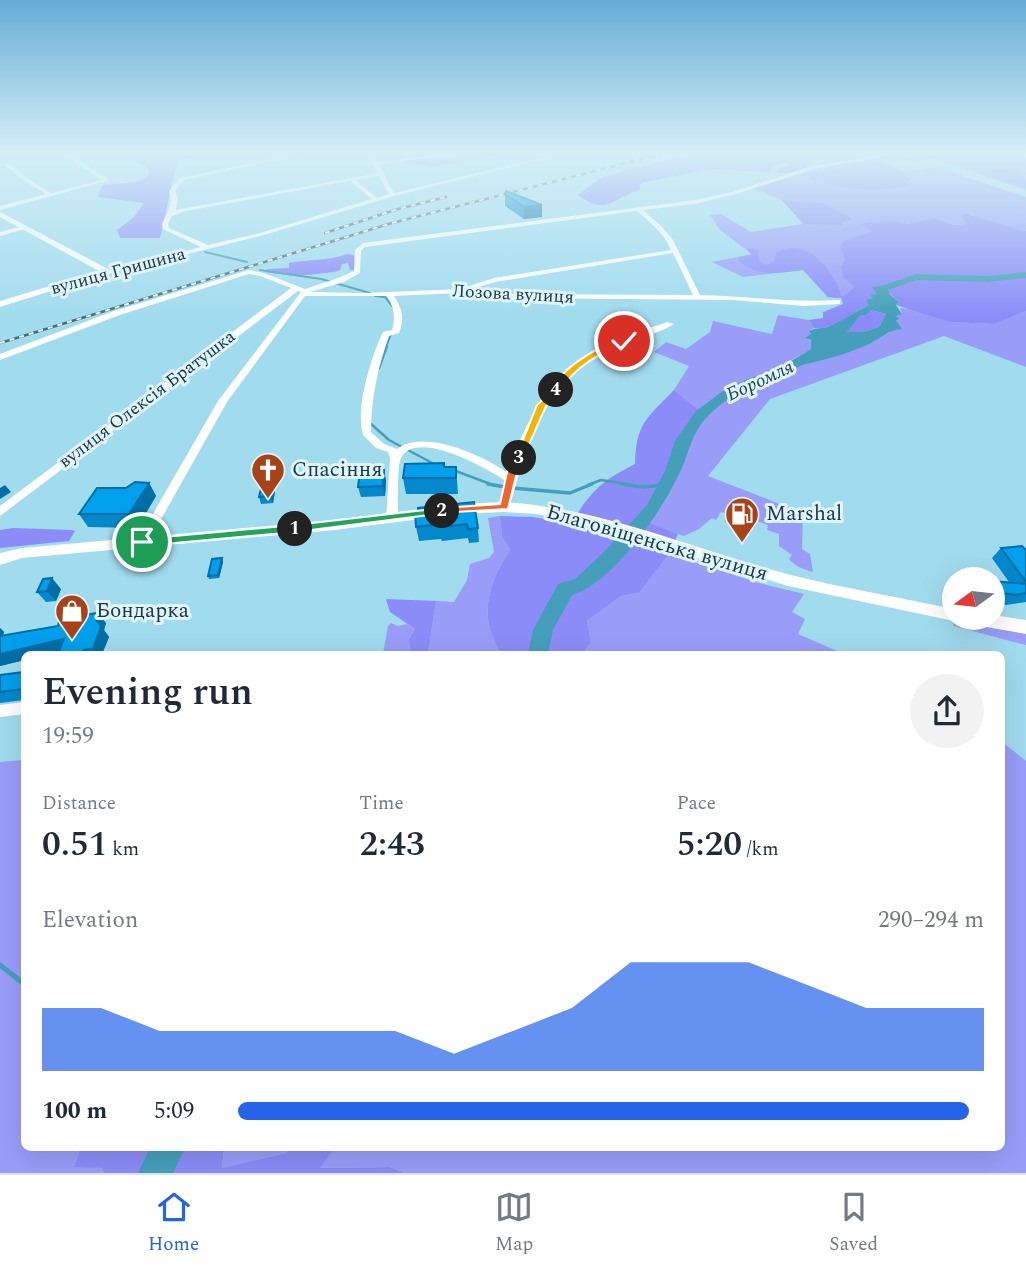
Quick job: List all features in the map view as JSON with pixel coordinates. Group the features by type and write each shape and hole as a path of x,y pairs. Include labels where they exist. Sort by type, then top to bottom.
{"main road":[{"path":"0,214 107,272"},
{"name":"вулиця Гришина","path":"0,304 107,272"},
{"name":"Благовіщенська вулиця","path":"0,559 22,553 504,507 546,510 588,519 788,580 942,612"},
{"name":"Благовіщенська вулиця","path":"0,551 22,553"},
{"path":"1005,624 1026,627"}],"street":[{"path":"173,209 166,221 166,229 206,247"},
{"path":"172,213 195,209"},
{"name":"вулиця Гришина","path":"107,272 344,209"},
{"path":"142,542 223,401 301,291 355,275 359,272 358,250 363,245 638,209 660,227 676,251 697,297"},
{"path":"0,234 23,228"},
{"path":"460,291 495,280 676,251"},
{"path":"0,357 105,317 253,272 278,279 301,291"},
{"path":"355,275 363,283"},
{"name":"Лозова вулиця","path":"301,291 330,295 460,291 503,296 697,297 804,304 837,302"},
{"name":"вулиця Олексія Братушка","path":"0,512 301,291"},
{"path":"393,293 400,311 399,323 396,331 386,334 375,363 367,401 366,433 372,440 393,450 401,451 419,444 449,449 492,465 510,479"},
{"path":"504,507 510,479 542,405 562,381 593,354 670,324"},
{"path":"392,517 401,451"},
{"path":"0,711 21,708"}],"shaded area":[{"path":"140,209 166,209 160,238 120,238 117,230"},
{"path":"790,209 1026,209 1026,231 964,213 968,224 953,225 936,218 908,224 895,220 861,225 873,232 861,236 856,287 841,298 828,297 803,270 743,277 712,262 752,254 720,230 710,215 721,214 751,232 803,224"},
{"path":"790,209 833,209 853,219 841,222 843,225 804,224"},
{"path":"964,213 1026,231 1026,311 994,324 950,322 896,305 899,302 885,289 887,286 873,287 878,293 871,299 870,305 836,324 814,328 809,320 823,318 823,312 843,304 841,298 828,297 803,270 762,272 739,261 739,257 752,255 747,250 750,248 759,251 759,261 767,265 774,261 777,252 799,249 818,259 826,267 842,297 855,287 844,278 841,268 845,259 840,246 845,240 872,232 860,224 895,220 908,224 936,218 953,225 967,224 962,217"},
{"path":"354,255 356,270 350,270 348,263 342,264 340,270 334,272 298,276 263,272 268,269 289,268 289,263"},
{"name":"Боромля","path":"888,285 885,290 899,302 896,305 902,314 895,316 899,318 896,321 902,329 841,355 790,366 788,363 811,349 811,340 805,338 811,334 809,331 830,326 869,305 866,300 873,298 870,295 877,294 872,287","holes":["871,310 886,314 879,327 863,332 847,332 860,315 866,315"]},
{"path":"900,308 914,309 950,322 994,324 1026,311 1026,367 944,336 770,399 708,476 803,513 802,549 810,554 813,572 797,566 789,559 792,555 779,546 779,534 767,530 768,525 742,516 738,526 725,522 728,514 721,512 716,520 712,518 699,529 684,536 645,522 663,494 687,438 704,414 674,390 689,366 654,352 666,342 686,349 710,332 713,321 772,334 778,315 809,320 814,328 810,330 811,334 807,338 813,343 811,349 792,360 791,366 808,364 859,348 889,333 896,321 894,316 902,313"},
{"path":"871,310 886,314 879,327 863,332 847,332 859,315"},
{"path":"674,390 704,414 687,438 663,493 645,521 678,534 669,554 639,593 621,596 587,621 591,642 585,651 499,651 490,629 488,608 491,588 510,550 502,536 500,516 533,517 571,524 597,488 635,464 641,430"},
{"path":"500,516 502,536 510,550 499,568 489,598 488,619 499,651 428,651 436,601 454,602 467,580 470,564 489,558 494,552 488,518"},
{"path":"13,528 75,531 69,541 0,548 0,530"},
{"path":"669,554 759,583 804,594 792,612 805,619 798,634 837,651 585,651 591,642 587,621 621,596 639,593"},
{"path":"386,599 436,601 428,651 410,651 409,639 415,629 390,612"},
{"path":"391,623 398,626 407,624 415,629 409,639 410,651 384,651 388,626"},
{"path":"968,630 1005,630 1026,633 1026,645"},
{"path":"1005,744 1026,761 1026,1173 405,1173 390,1167 319,1168 333,1151 1005,1151"},
{"path":"21,760 21,1151 79,1151 74,1166 103,1168 104,1173 0,1173 0,762"},
{"path":"79,1151 224,1151 222,1168 288,1151 333,1151 320,1168 390,1167 405,1173 104,1173 102,1168 74,1167"},
{"path":"224,1151 288,1151 286,1153 222,1168"}],"building":[{"path":"444,463 444,467 456,467 456,478 403,478 405,464"},
{"path":"384,470 383,486 358,487 360,471"},
{"path":"135,482 149,483 129,514 79,514 97,488 126,488"},
{"path":"273,484 270,496 259,497 262,485"},
{"path":"474,502 478,528 468,529 467,524 416,527 415,511 418,511 418,508"},
{"path":"1022,546 1026,550 1026,582 1001,548"},
{"path":"222,558 218,575 208,576 212,559"},
{"path":"52,578 47,591 37,592 43,579"},
{"path":"1005,582 1026,584 1026,593 1005,593"},
{"path":"98,613 96,620 101,626 93,649 59,651 64,639 0,654 0,636 58,626 60,618"},
{"path":"21,672 21,689 0,692 0,675"}],"waterway":[{"path":"205,252 247,262"},
{"path":"260,270 321,279 370,293"},
{"name":"Боромля","path":"888,305 882,288 916,277 987,279 1026,275"},
{"path":"375,296 385,297 394,308"},
{"path":"386,347 391,334"},
{"path":"379,368 387,346"},
{"name":"Боромля","path":"539,651 543,630 565,589 581,585 613,555 654,508 673,471 683,441 701,414 732,391 815,355"},
{"path":"371,424 389,440 436,465"},
{"path":"453,470 492,485"},
{"path":"588,485 601,480 633,485"},
{"path":"488,484 492,485"},
{"path":"512,488 570,493 592,484"},
{"path":"622,484 642,487 666,485 661,485"},
{"path":"492,485 505,487"},
{"path":"0,965 21,982"},
{"name":"Боромля","path":"155,1173 166,1151"}],"railway":[{"path":"325,233 399,209"},
{"path":"0,343 392,223 448,209"}],"place":[{"name":"Спасіння","path":"268,500"},
{"name":"Marshal","path":"742,544"},
{"name":"Бондарка","path":"72,641"}],"route":[{"path":"142,542 504,507 512,472 542,405 562,381 593,354 624,341"}]}
